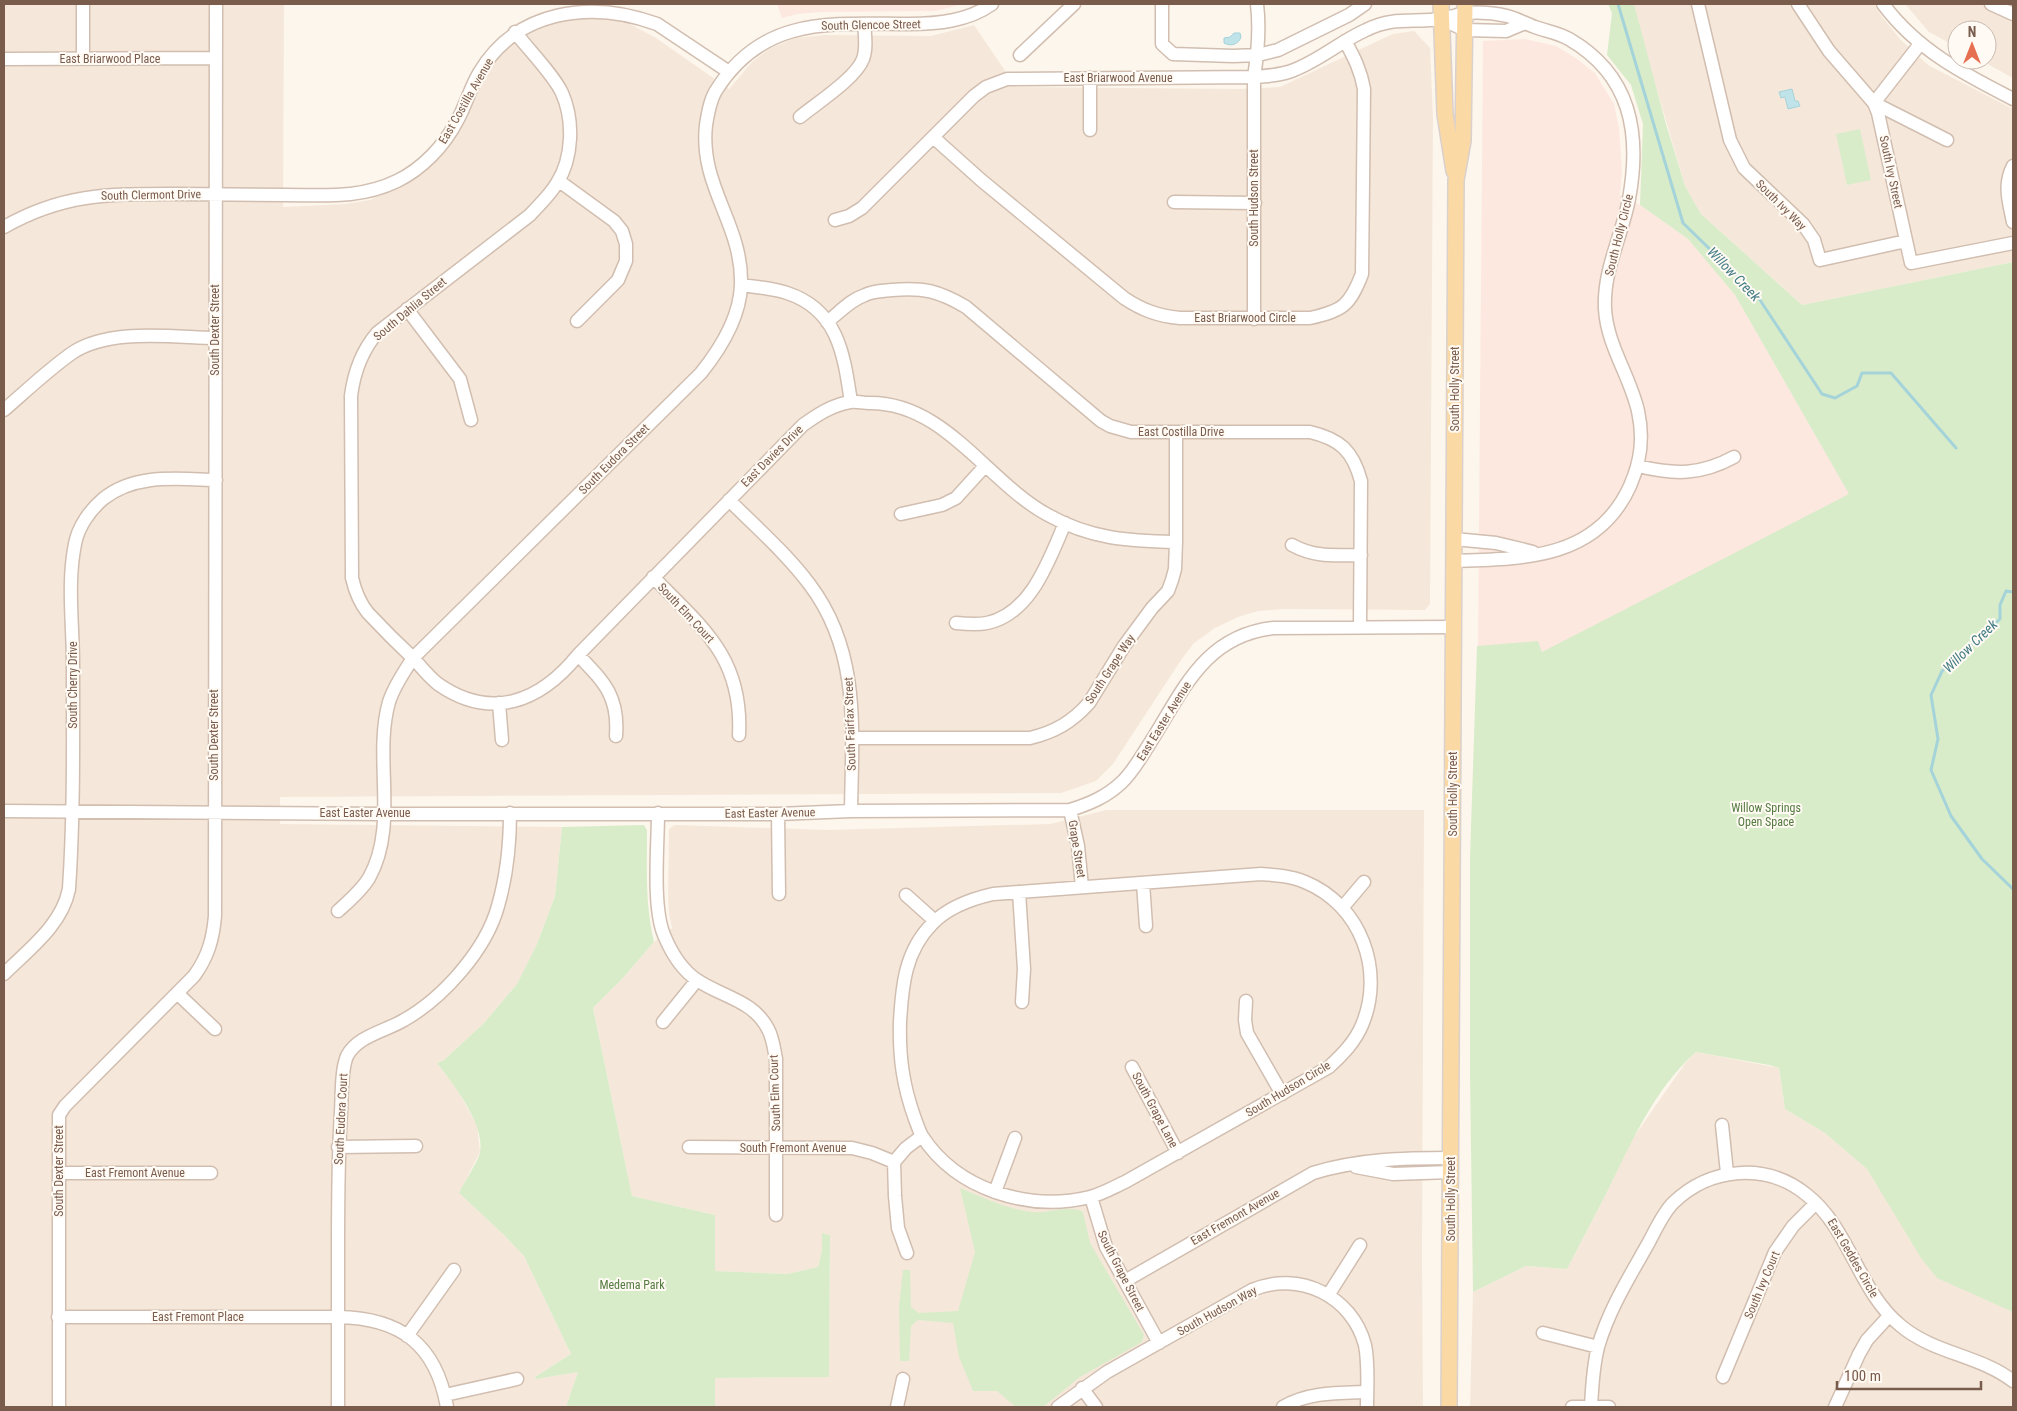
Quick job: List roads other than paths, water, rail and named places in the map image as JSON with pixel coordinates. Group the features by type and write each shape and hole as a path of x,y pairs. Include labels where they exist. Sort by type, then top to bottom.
{"main road":[{"name":"South Holly Street","path":"1441,4 1445,114 1456,180 1449,1407"},
{"name":"South Holly Street","path":"1456,180 1463,141 1465,8"}],"street":[{"path":"83,4 83,59"},
{"name":"South Dexter Street","path":"58,1407 59,1115 65,1106 194,976 202,964 213,935 216,480 214,194 216,4"},
{"name":"South Glencoe Street","path":"730,72 754,48 778,35 810,26 932,24 949,22 963,18 992,4"},
{"path":"1020,56 1074,4"},
{"path":"1162,4 1162,44 1173,54 1233,56 1258,55 1278,50 1365,4"},
{"name":"South Hudson Street","path":"1254,318 1254,77 1260,24 1257,4"},
{"name":"South Ivy Way","path":"1698,4 1730,140 1736,153 1744,168 1802,224 1814,240 1820,260 1906,241"},
{"name":"South Ivy Street","path":"1798,4 1828,51 1874,103 1878,113 1906,241"},
{"path":"1884,4 1893,17 1920,44 1963,73 2013,99"},
{"path":"1991,4 2013,14"},
{"name":"East Costilla Avenue","path":"214,194 342,196 370,192 397,181 416,170 442,145 458,121 467,96 480,72 490,58 515,32 549,14 570,9 598,8 617,10 644,18 657,24 730,72"},
{"name":"South Holly Circle","path":"1441,20 1465,8 1509,16 1567,38 1584,48 1605,68 1615,81 1630,114 1632,176 1629,201 1609,269 1605,309 1609,331 1637,407 1641,444 1638,466 1624,499 1614,513 1594,532 1570,546 1538,554 1501,559 1454,561"},
{"name":"East Briarwood Avenue","path":"836,220 849,216 862,208 974,96 997,82 1007,79 1254,77 1277,75 1293,71 1379,24 1412,20 1441,20"},
{"path":"1441,20 1465,30 1506,31 1526,24"},
{"path":"800,117 857,70 863,59 865,49 864,24"},
{"name":"South Dahlia Street","path":"413,658 362,606 354,589 352,578 351,396 353,378 360,358 372,339 406,309 530,215 559,181 567,158 570,141 569,115 563,94 556,82 515,32"},
{"name":"East Briarwood Circle","path":"933,137 988,186 1138,308 1163,317 1310,318 1337,311 1348,302 1362,274 1364,89 1357,63 1345,41"},
{"path":"1874,103 1920,44"},
{"name":"East Briarwood Place","path":"4,59 216,58"},
{"name":"South Eudora Street","path":"338,911 358,892 372,872 378,858 382,842 384,814 386,716 394,688 413,658 701,373 719,350 730,328 740,296 741,285 737,246 731,225 714,188 705,152 705,134 710,105 716,90 730,72"},
{"path":"1090,78 1090,130"},
{"name":"South Ivy Street","path":"1874,103 1947,140"},
{"path":"2013,166 2007,186 2013,222"},
{"path":"559,181 614,221 622,232 626,244 626,261 618,280 577,321"},
{"name":"South Clermont Drive","path":"4,227 62,202 92,196 113,194 214,194"},
{"path":"1174,202 1255,203"},
{"path":"1906,241 1911,263 2013,243"},
{"path":"741,285 787,293 802,300 818,312 835,333 844,356 851,402"},
{"name":"East Costilla Drive","path":"827,322 853,300 874,292 913,288 940,293 966,307 1101,421 1110,426 1131,432 1310,432 1324,435 1342,445 1358,468 1361,482 1360,627"},
{"path":"406,309 460,379 471,420"},
{"path":"4,410 72,353 92,343 119,336 215,338"},
{"name":"East Davies Drive","path":"413,658 437,683 455,693 483,702 499,703 516,700 542,689 554,681 803,425 830,408 851,402 882,403 900,406 925,416 1036,508 1065,523 1104,537 1131,541 1176,542"},
{"name":"South Grape Way","path":"852,738 1030,738 1045,735 1070,722 1089,703 1136,629 1168,592 1175,569 1176,432"},
{"path":"1638,466 1658,471 1685,473 1711,467 1734,457"},
{"path":"901,514 942,505 956,498 985,466"},
{"name":"South Cherry Drive","path":"4,974 52,926 66,902 70,870 73,664 72,563 75,541 91,512 110,494 126,485 145,480 160,479 216,480"},
{"name":"South Fairfax Street","path":"729,500 796,567 810,584 829,615 844,652 851,695 851,811"},
{"path":"956,623 990,623 1004,618 1021,605 1049,560 1065,523"},
{"name":"South Holly Circle","path":"1454,539 1496,543 1538,554"},
{"path":"1292,545 1306,553 1316,555 1361,555"},
{"name":"South Elm Court","path":"653,578 708,634 723,654 731,671 739,700 739,735"},
{"name":"East Easter Avenue","path":"4,811 384,814 778,814 851,811 1070,810 1088,804 1121,783 1142,757 1192,676 1211,653 1227,642 1259,629 1454,627"},
{"path":"578,655 608,689 617,718 616,736"},
{"path":"499,703 502,740"},
{"name":"Grape Street","path":"1070,810 1078,846 1082,887"},
{"name":"South Eudora Court","path":"338,1407 338,1147 345,1063 348,1055 362,1040 412,1016 438,995 464,966 482,940 498,908 510,846 510,813"},
{"name":"South Elm Court","path":"658,813 659,919 673,954 687,972 697,980 751,1007 769,1030 776,1059 776,1216"},
{"path":"778,814 779,894"},
{"name":"South Hudson Circle","path":"1261,874 1282,875 1307,883 1326,893 1354,923 1367,950 1371,976 1368,1006 1354,1039 1339,1058 1282,1094 1125,1182 1091,1197 1038,1202 995,1192 960,1175 943,1160 922,1136 909,1103 901,1074 899,1052 902,990 911,956 920,940 935,921 951,909 968,901 993,894 1082,887 1261,874"},
{"path":"1342,908 1364,882"},
{"path":"1143,883 1146,926"},
{"path":"1020,892 1024,969 1022,1002"},
{"path":"906,896 935,921"},
{"path":"663,1022 697,980"},
{"path":"178,993 215,1029"},
{"path":"1246,1001 1245,1020 1247,1033 1282,1094"},
{"name":"South Grape Lane","path":"1132,1067 1178,1153"},
{"path":"1722,1125 1727,1173"},
{"path":"907,1253 898,1228 894,1196 894,1162 906,1148 922,1136"},
{"path":"995,1192 1015,1138"},
{"path":"338,1147 416,1146"},
{"name":"South Fremont Avenue","path":"689,1147 852,1148 872,1153 894,1162"},
{"name":"East Fremont Avenue","path":"1125,1280 1300,1180 1325,1169 1389,1159 1451,1165"},
{"name":"East Fremont Avenue","path":"59,1173 211,1173"},
{"name":"East Geddes Circle","path":"1591,1407 1598,1348 1613,1307 1672,1204 1694,1186 1714,1176 1727,1173 1759,1173 1781,1179 1800,1189 1828,1216 1868,1287 1889,1316 1926,1343 1993,1368 2013,1381"},
{"name":"South Grape Street","path":"1091,1197 1101,1234 1159,1342"},
{"name":"South Ivy Court","path":"1723,1377 1775,1252 1793,1226 1816,1203"},
{"path":"1329,1294 1360,1245"},
{"path":"407,1336 454,1270"},
{"name":"South Hudson Way","path":"1058,1407 1082,1388 1107,1372 1259,1287 1275,1283 1291,1283 1311,1287 1329,1294 1350,1314 1358,1328 1366,1352 1367,1407"},
{"path":"1835,1407 1858,1354 1867,1340 1889,1316"},
{"name":"East Fremont Place","path":"58,1317 359,1318 379,1321 394,1327 407,1336 432,1361 440,1377 446,1401"},
{"path":"1543,1333 1598,1348"},
{"path":"446,1401 517,1379"},
{"path":"897,1407 903,1379"},
{"path":"1082,1388 1096,1407"},
{"path":"1282,1407 1299,1400 1327,1393 1367,1392"},
{"path":"1572,1407 1608,1407"}],"water":[{"path":"1234,33 1240,33 1241,37 1237,43 1232,45 1224,43 1224,38 1230,37"},
{"path":"1792,89 1795,101 1798,101 1800,106 1788,109 1785,97 1781,98 1779,92"}],"waterway":[{"name":"Willow Creek","path":"1618,4 1683,223 1756,294 1822,394 1835,398 1857,386 1862,373 1891,373 1956,448"},
{"name":"Willow Creek","path":"2013,592 2006,591 2000,605 2000,619 1942,671 1931,695 1938,739 1931,770 1951,816 1982,859 2013,889"}],"park label":[{"name":"Willow Springs Open Space","path":"1766,815"},
{"name":"Medema Park","path":"632,1285"}]}
